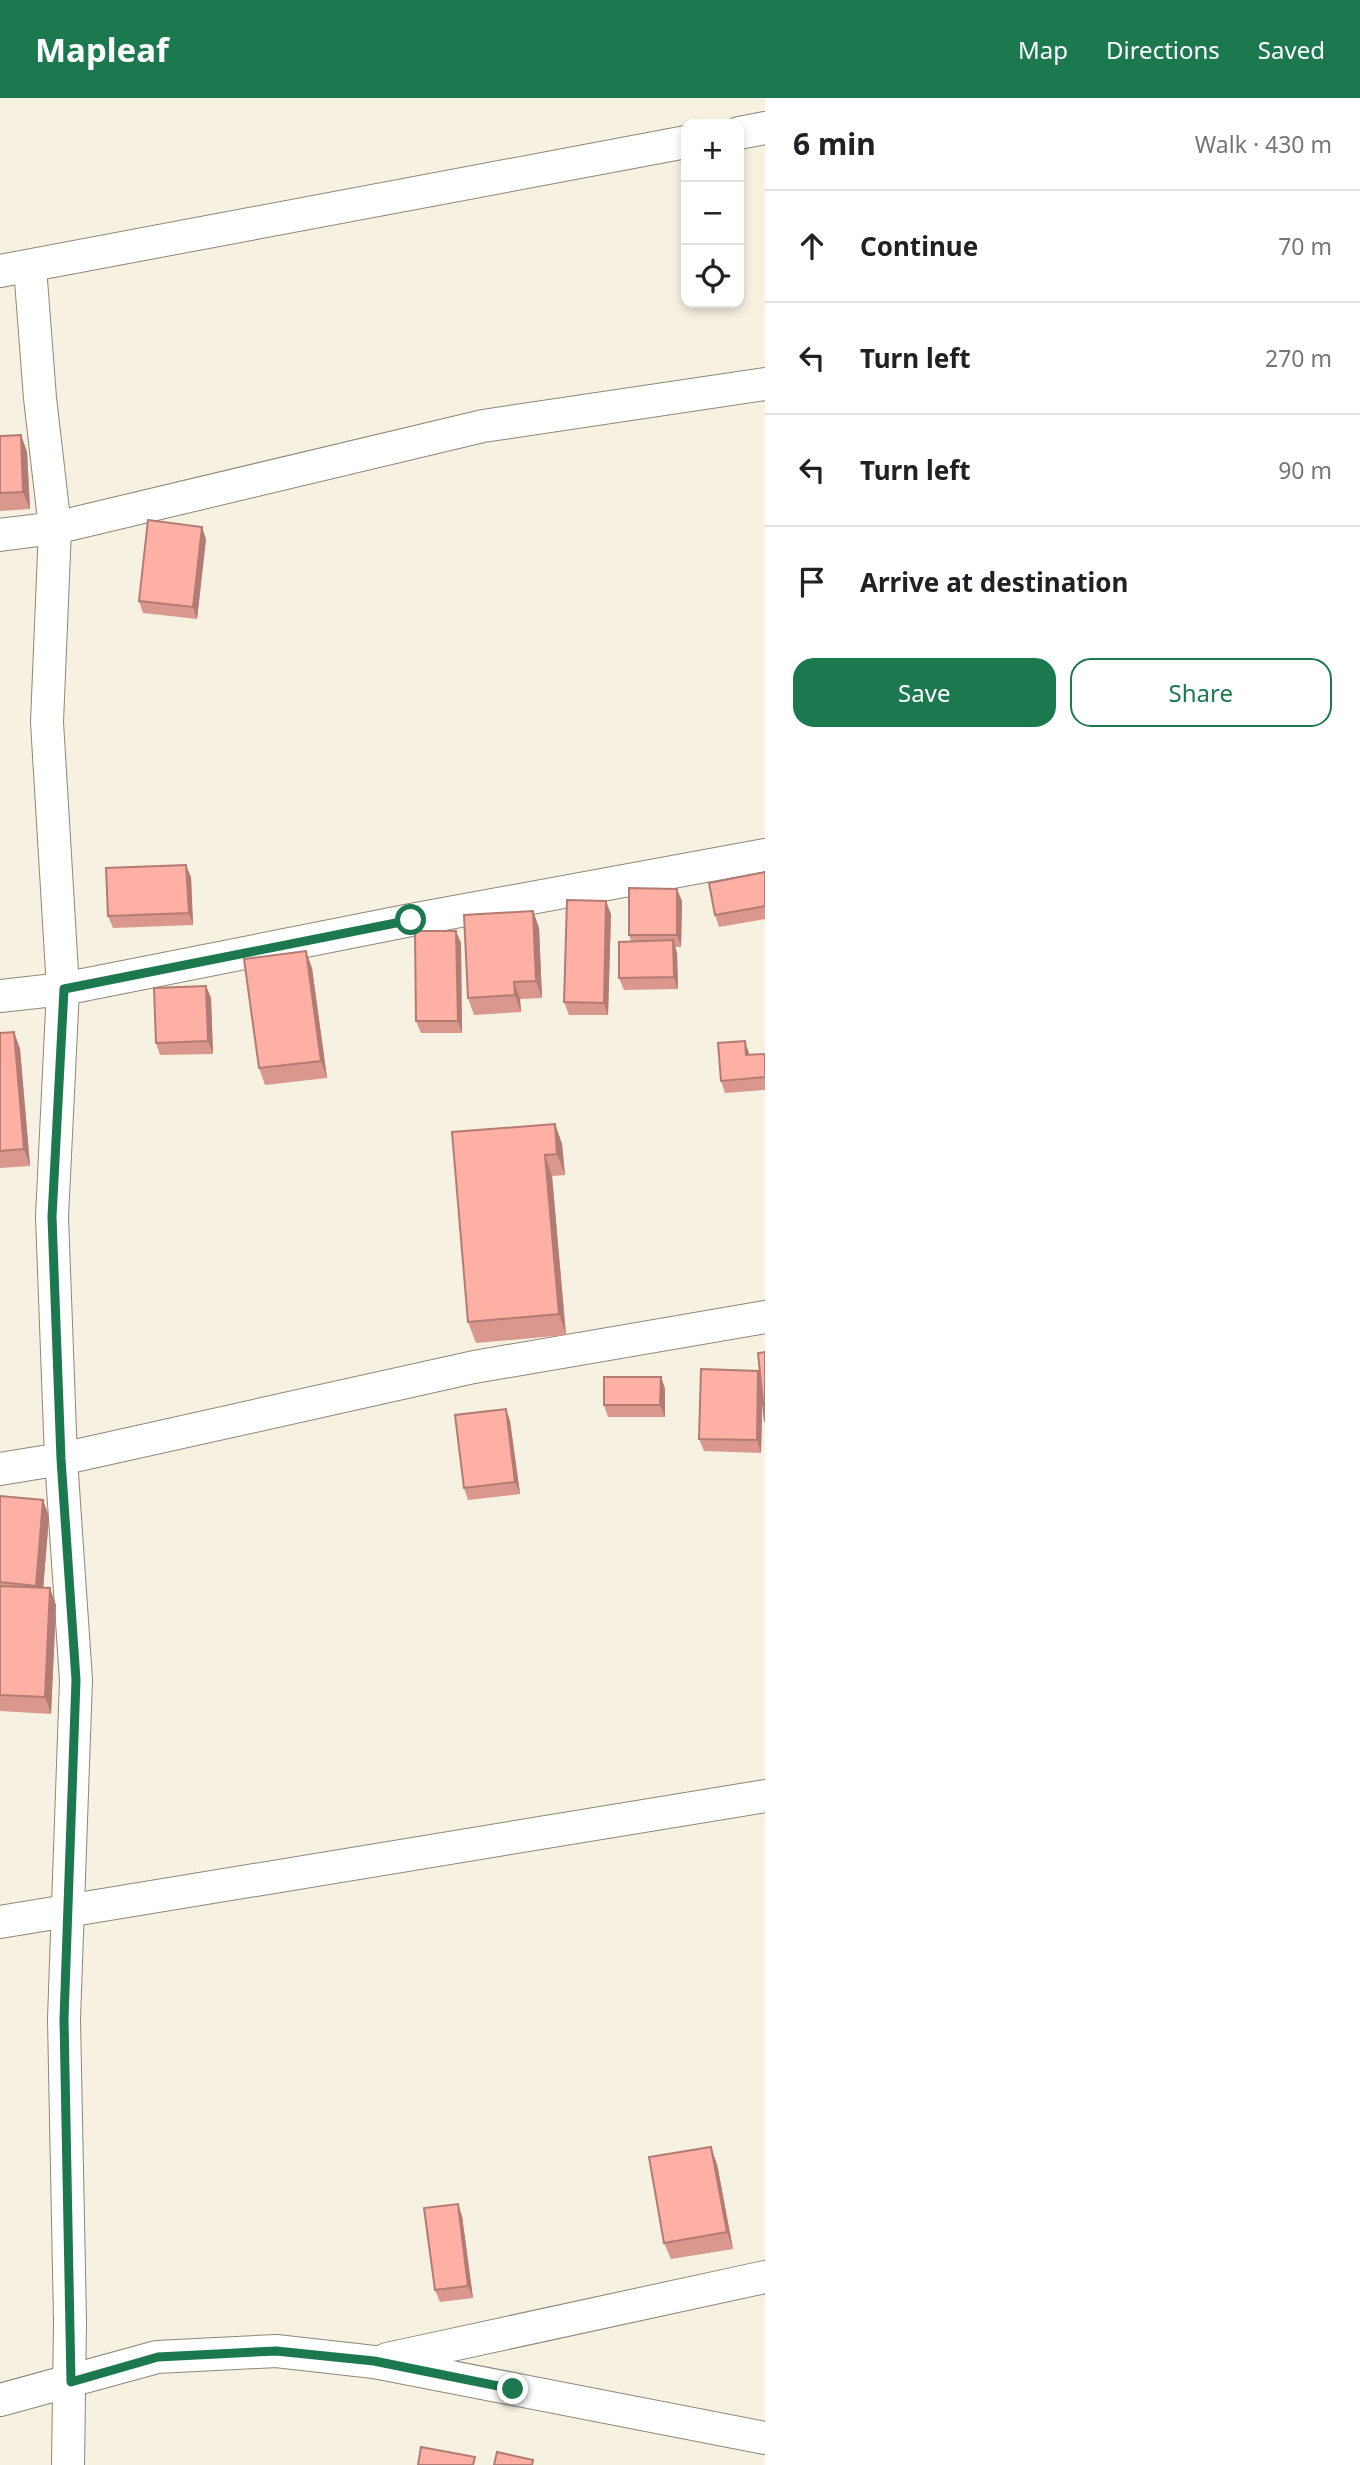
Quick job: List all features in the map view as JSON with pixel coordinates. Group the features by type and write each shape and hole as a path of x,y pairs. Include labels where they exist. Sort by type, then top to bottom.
{"street":[{"path":"744,131 765,128"},
{"path":"68,2465 71,2382 64,2019 76,1680 61,1459 52,1217 64,989 47,722 55,528 40,398 15,269 681,143"},
{"path":"0,534 55,528 483,426 765,384"},
{"path":"0,996 64,989 425,917 765,855"},
{"path":"0,1469 61,1459 474,1367 765,1317"},
{"path":"0,1922 765,1796"},
{"path":"374,2361 765,2277"},
{"path":"0,2400 158,2357 276,2351 374,2361 765,2438"}],"building":[{"path":"21,435 23,492 0,493 0,436"},
{"path":"148,520 202,527 193,607 139,601"},
{"path":"186,865 189,913 108,916 106,868"},
{"path":"765,872 765,906 715,915 709,883"},
{"path":"629,888 677,889 677,935 629,935"},
{"path":"567,900 606,901 604,1003 564,1002"},
{"path":"533,911 536,981 514,982 515,995 468,998 464,915"},
{"path":"415,931 456,931 458,1021 416,1021"},
{"path":"673,940 674,977 619,978 619,942"},
{"path":"306,951 321,1061 259,1068 244,959"},
{"path":"206,986 208,1041 156,1043 154,988"},
{"path":"14,1032 24,1149 0,1151 0,1033"},
{"path":"745,1041 746,1055 765,1054 765,1077 721,1081 718,1043"},
{"path":"555,1124 557,1154 545,1155 559,1314 468,1322 452,1132"},
{"path":"765,1352 765,1422 758,1353"},
{"path":"701,1369 758,1371 757,1440 699,1439"},
{"path":"604,1377 661,1377 660,1405 604,1405"},
{"path":"506,1409 515,1482 464,1488 455,1415"},
{"path":"0,1496 43,1500 36,1586 0,1582"},
{"path":"0,1586 50,1588 45,1697 0,1695"},
{"path":"711,2147 727,2232 664,2243 649,2157"},
{"path":"458,2204 468,2286 435,2290 424,2208"},
{"path":"421,2447 475,2457 473,2465 418,2465"},
{"path":"497,2452 533,2460 532,2465 494,2465"}],"route":[{"path":"411,920 64,989 52,1217 61,1459 76,1680 64,2019 71,2382 158,2357 276,2351 374,2361 513,2389"}]}
